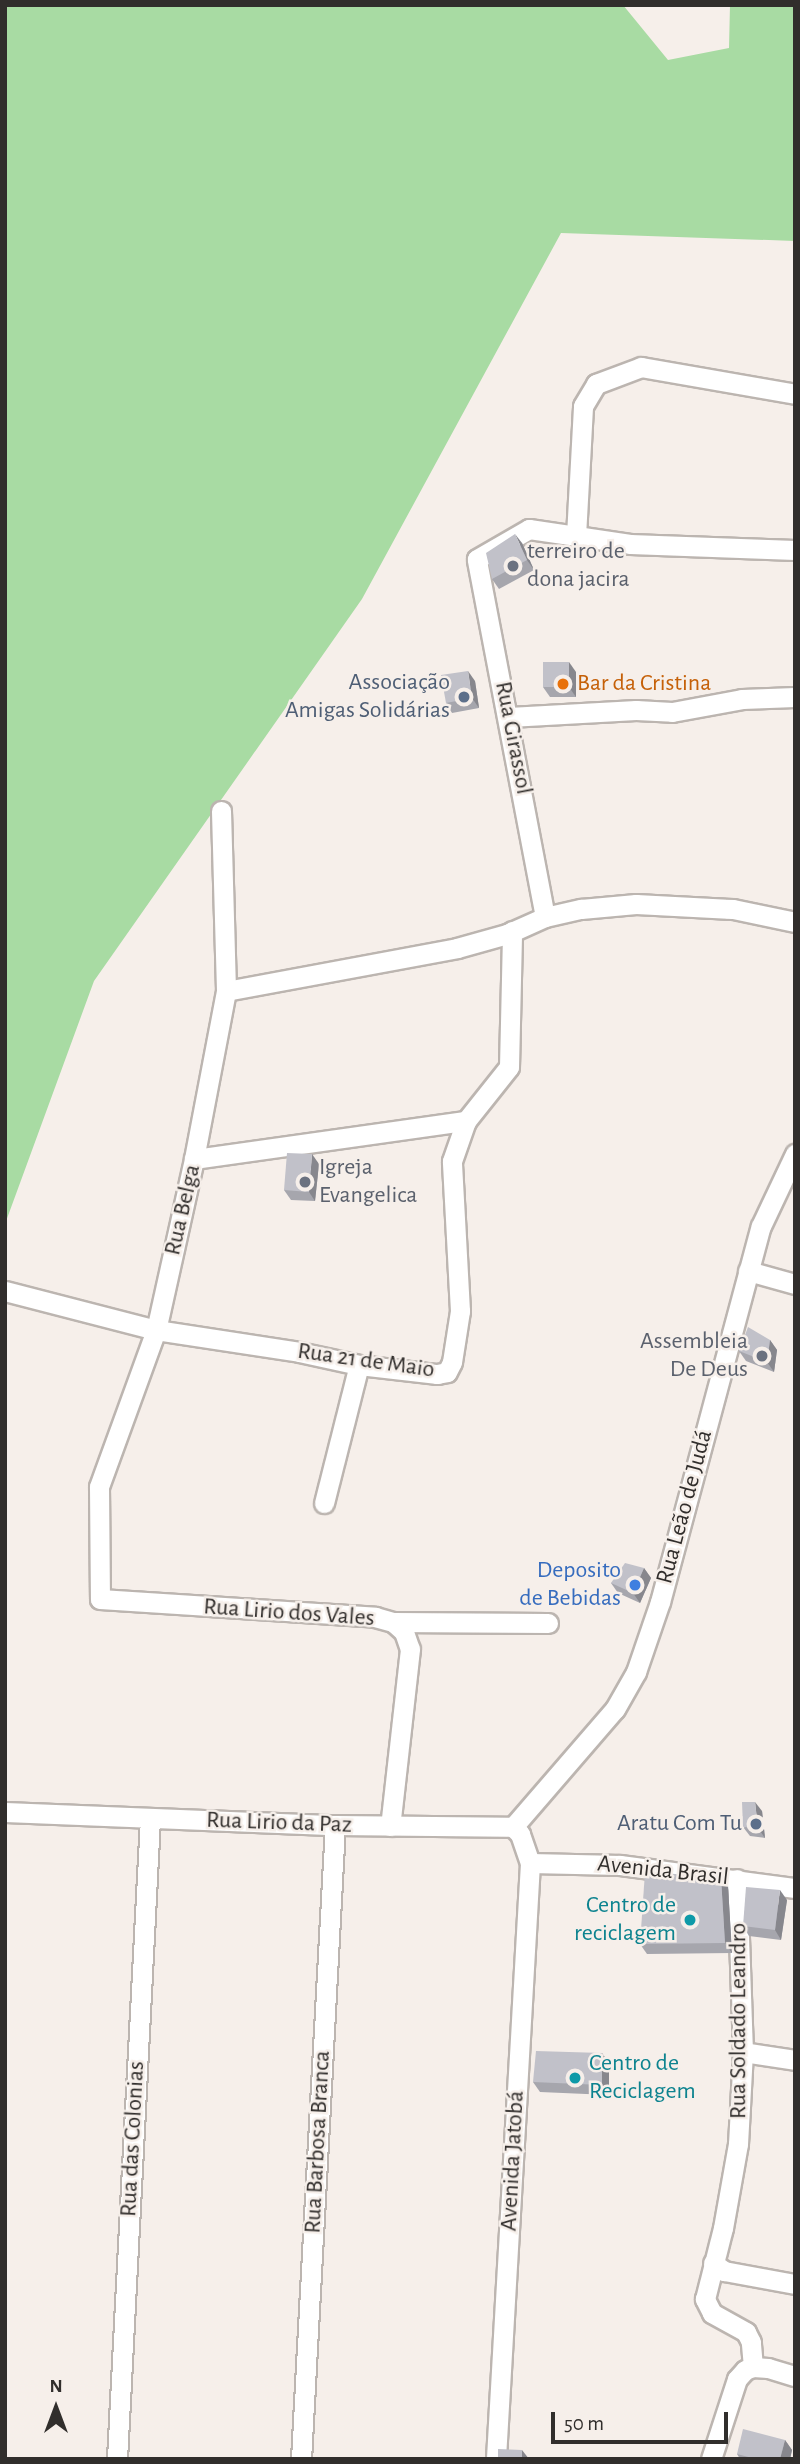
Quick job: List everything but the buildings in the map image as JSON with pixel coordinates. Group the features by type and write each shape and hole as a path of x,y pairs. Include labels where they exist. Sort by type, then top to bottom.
{"street":[{"path":"795,394 641,367 596,384 583,406 576,536 630,544 795,550"},
{"name":"Rua Girassol","path":"545,917 477,559 528,529 576,536"},
{"path":"509,717 636,709 672,712 752,698 795,697"},
{"name":"Rua Belga","path":"100,1599 99,1488 156,1330 194,1159 226,991 221,811"},
{"path":"226,991 457,948 512,932 545,917 581,909 636,904 733,909 795,922"},
{"name":"Rua 21 de Maio","path":"5,1291 156,1330 299,1352 359,1365 437,1374 447,1372 452,1362 460,1311 452,1161 466,1121 509,1067 512,932"},
{"path":"194,1159 466,1121"},
{"name":"Rua Leão de Judá","path":"513,1827 591,1740 615,1709 636,1672 660,1602 747,1271 761,1226 795,1154"},
{"path":"747,1271 795,1284"},
{"path":"324,1503 359,1365"},
{"name":"Rua Lirio dos Vales","path":"100,1599 375,1617 393,1622 404,1632 410,1649 390,1826"},
{"path":"393,1622 548,1623"},
{"name":"Rua Lirio da Paz","path":"5,1812 335,1825 513,1827"},
{"name":"Rua das Colonias","path":"117,2459 150,1819"},
{"name":"Rua Barbosa Branca","path":"302,2459 335,1825"},
{"path":"513,1827 525,1842 530,1863"},
{"name":"Avenida Brasil","path":"530,1863 620,1865 795,1888"},
{"name":"Avenida Jatobá","path":"496,2459 530,1863"},
{"name":"Rua Soldado Leandro","path":"737,1880 743,2052 738,2144 723,2228 705,2291 706,2307 746,2332 751,2342 752,2367"},
{"path":"743,2052 795,2060"},
{"path":"713,2263 724,2271 795,2284"},
{"path":"711,2459 737,2379 745,2370 752,2367 768,2368 795,2376"}],"green space":[{"path":"5,5 623,5 668,60 729,48 730,5 795,5 795,241 561,233 362,599 94,981 5,1224"}],"place":[{"name":"terreiro de dona jacira","path":"513,566"},
{"name":"Bar da Cristina","path":"563,684"},
{"name":"Associação Amigas Solidárias","path":"464,697"},
{"name":"Igreja Evangelica","path":"305,1182"},
{"name":"Assembleia De Deus","path":"762,1356"},
{"name":"Deposito de Bebidas","path":"635,1585"},
{"name":"Aratu Com Tu","path":"756,1824"},
{"name":"Centro de reciclagem","path":"690,1920"},
{"name":"Centro de Reciclagem","path":"575,2078"}]}
